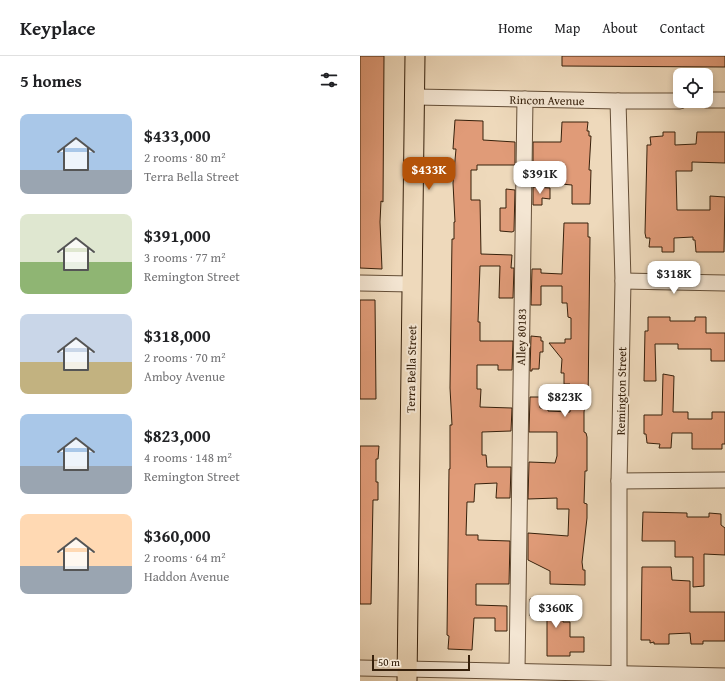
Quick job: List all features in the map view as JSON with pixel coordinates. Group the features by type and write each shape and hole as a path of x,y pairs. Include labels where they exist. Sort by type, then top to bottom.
{"main road":[{"name":"Terra Bella Street","path":"407,675 415,56"}],"street":[{"name":"Rincon Avenue","path":"415,97 673,101"},
{"name":"Alley 80183","path":"517,671 525,99"},
{"path":"713,100 725,100"},
{"name":"Remington Street","path":"618,101 623,281 619,481 619,678"},
{"path":"623,281 725,283"},
{"path":"360,283 412,284"},
{"path":"619,481 725,480"},
{"path":"360,668 407,675 517,671 619,678 725,676"}],"building":[{"path":"360,56 384,56 383,202 381,201 380,222 382,269 360,268"},
{"path":"562,56 725,56 725,67 562,66"},
{"path":"455,120 483,121 483,140 515,142 515,165 477,165 477,170 471,170 471,200 480,200 481,254 512,255 511,268 514,268 513,298 499,298 500,266 480,266 478,322 480,322 480,341 513,341 512,370 498,370 498,365 477,365 477,389 481,389 480,407 512,408 511,431 482,432 482,455 486,455 487,467 511,467 510,498 496,498 497,483 475,484 474,502 467,502 466,535 478,535 478,540 510,541 509,584 476,584 476,605 507,606 507,631 495,631 495,618 474,618 472,650 448,649 449,636 447,635 450,425 452,425 450,388 452,239 454,239 455,222 453,183 456,149 453,149"},
{"path":"562,122 588,122 587,131 589,131 589,136 591,136 589,170 591,170 590,204 572,204 572,185 561,184 561,166 533,165 533,142 561,142"},
{"path":"663,132 675,132 675,145 696,144 697,132 725,132 725,163 692,162 692,171 676,171 677,210 710,210 710,196 725,197 724,252 696,252 695,240 693,240 693,237 674,238 674,252 662,252 662,247 649,247 650,238 646,238 645,233 647,145 651,145 650,137 663,136"},
{"path":"533,187 550,188 550,199 542,198 542,205 533,205"},
{"path":"506,189 515,190 514,231 512,232 500,231 500,208 506,208"},
{"path":"564,223 588,223 588,237 590,237 588,404 585,404 584,412 584,432 586,433 587,437 587,471 585,471 584,503 587,504 587,518 582,562 583,570 585,570 585,585 550,584 550,571 528,560 528,533 568,536 569,509 557,509 557,498 528,499 529,462 555,463 557,456 557,432 529,432 530,397 540,397 540,408 548,408 548,411 570,412 570,384 564,384 564,373 561,373 562,359 549,343 565,343 565,339 571,339 571,318 568,317 567,303 562,303 562,286 541,286 541,305 531,305 532,269 541,269 541,273 562,274"},
{"path":"360,300 375,300 376,399 360,399"},
{"path":"648,317 670,317 670,321 695,321 695,317 706,317 706,333 725,333 725,361 711,361 711,349 678,349 678,344 655,344 656,381 644,381 645,331 648,331"},
{"path":"531,336 541,337 541,341 543,341 543,352 540,352 539,369 532,369 532,371 530,371"},
{"path":"663,374 674,376 673,412 688,412 688,419 712,419 712,412 725,412 725,444 722,444 722,449 692,449 692,433 672,433 671,448 659,448 660,444 647,443 646,434 644,434 644,415 662,415"},
{"path":"360,446 379,446 378,459 376,459 378,500 373,500 371,604 360,604"},
{"path":"643,512 687,513 687,517 709,517 709,513 721,514 721,525 725,528 725,555 704,554 704,586 693,587 693,557 675,557 675,541 642,541"},
{"path":"642,567 671,567 672,580 690,581 690,612 725,612 725,641 703,641 703,644 691,644 690,633 669,634 669,644 654,644 654,642 650,643 650,640 641,640"},
{"path":"530,599 553,599 553,611 563,611 563,622 570,622 570,637 584,637 584,652 570,652 570,656 547,656 547,618 536,618 530,616"}]}
